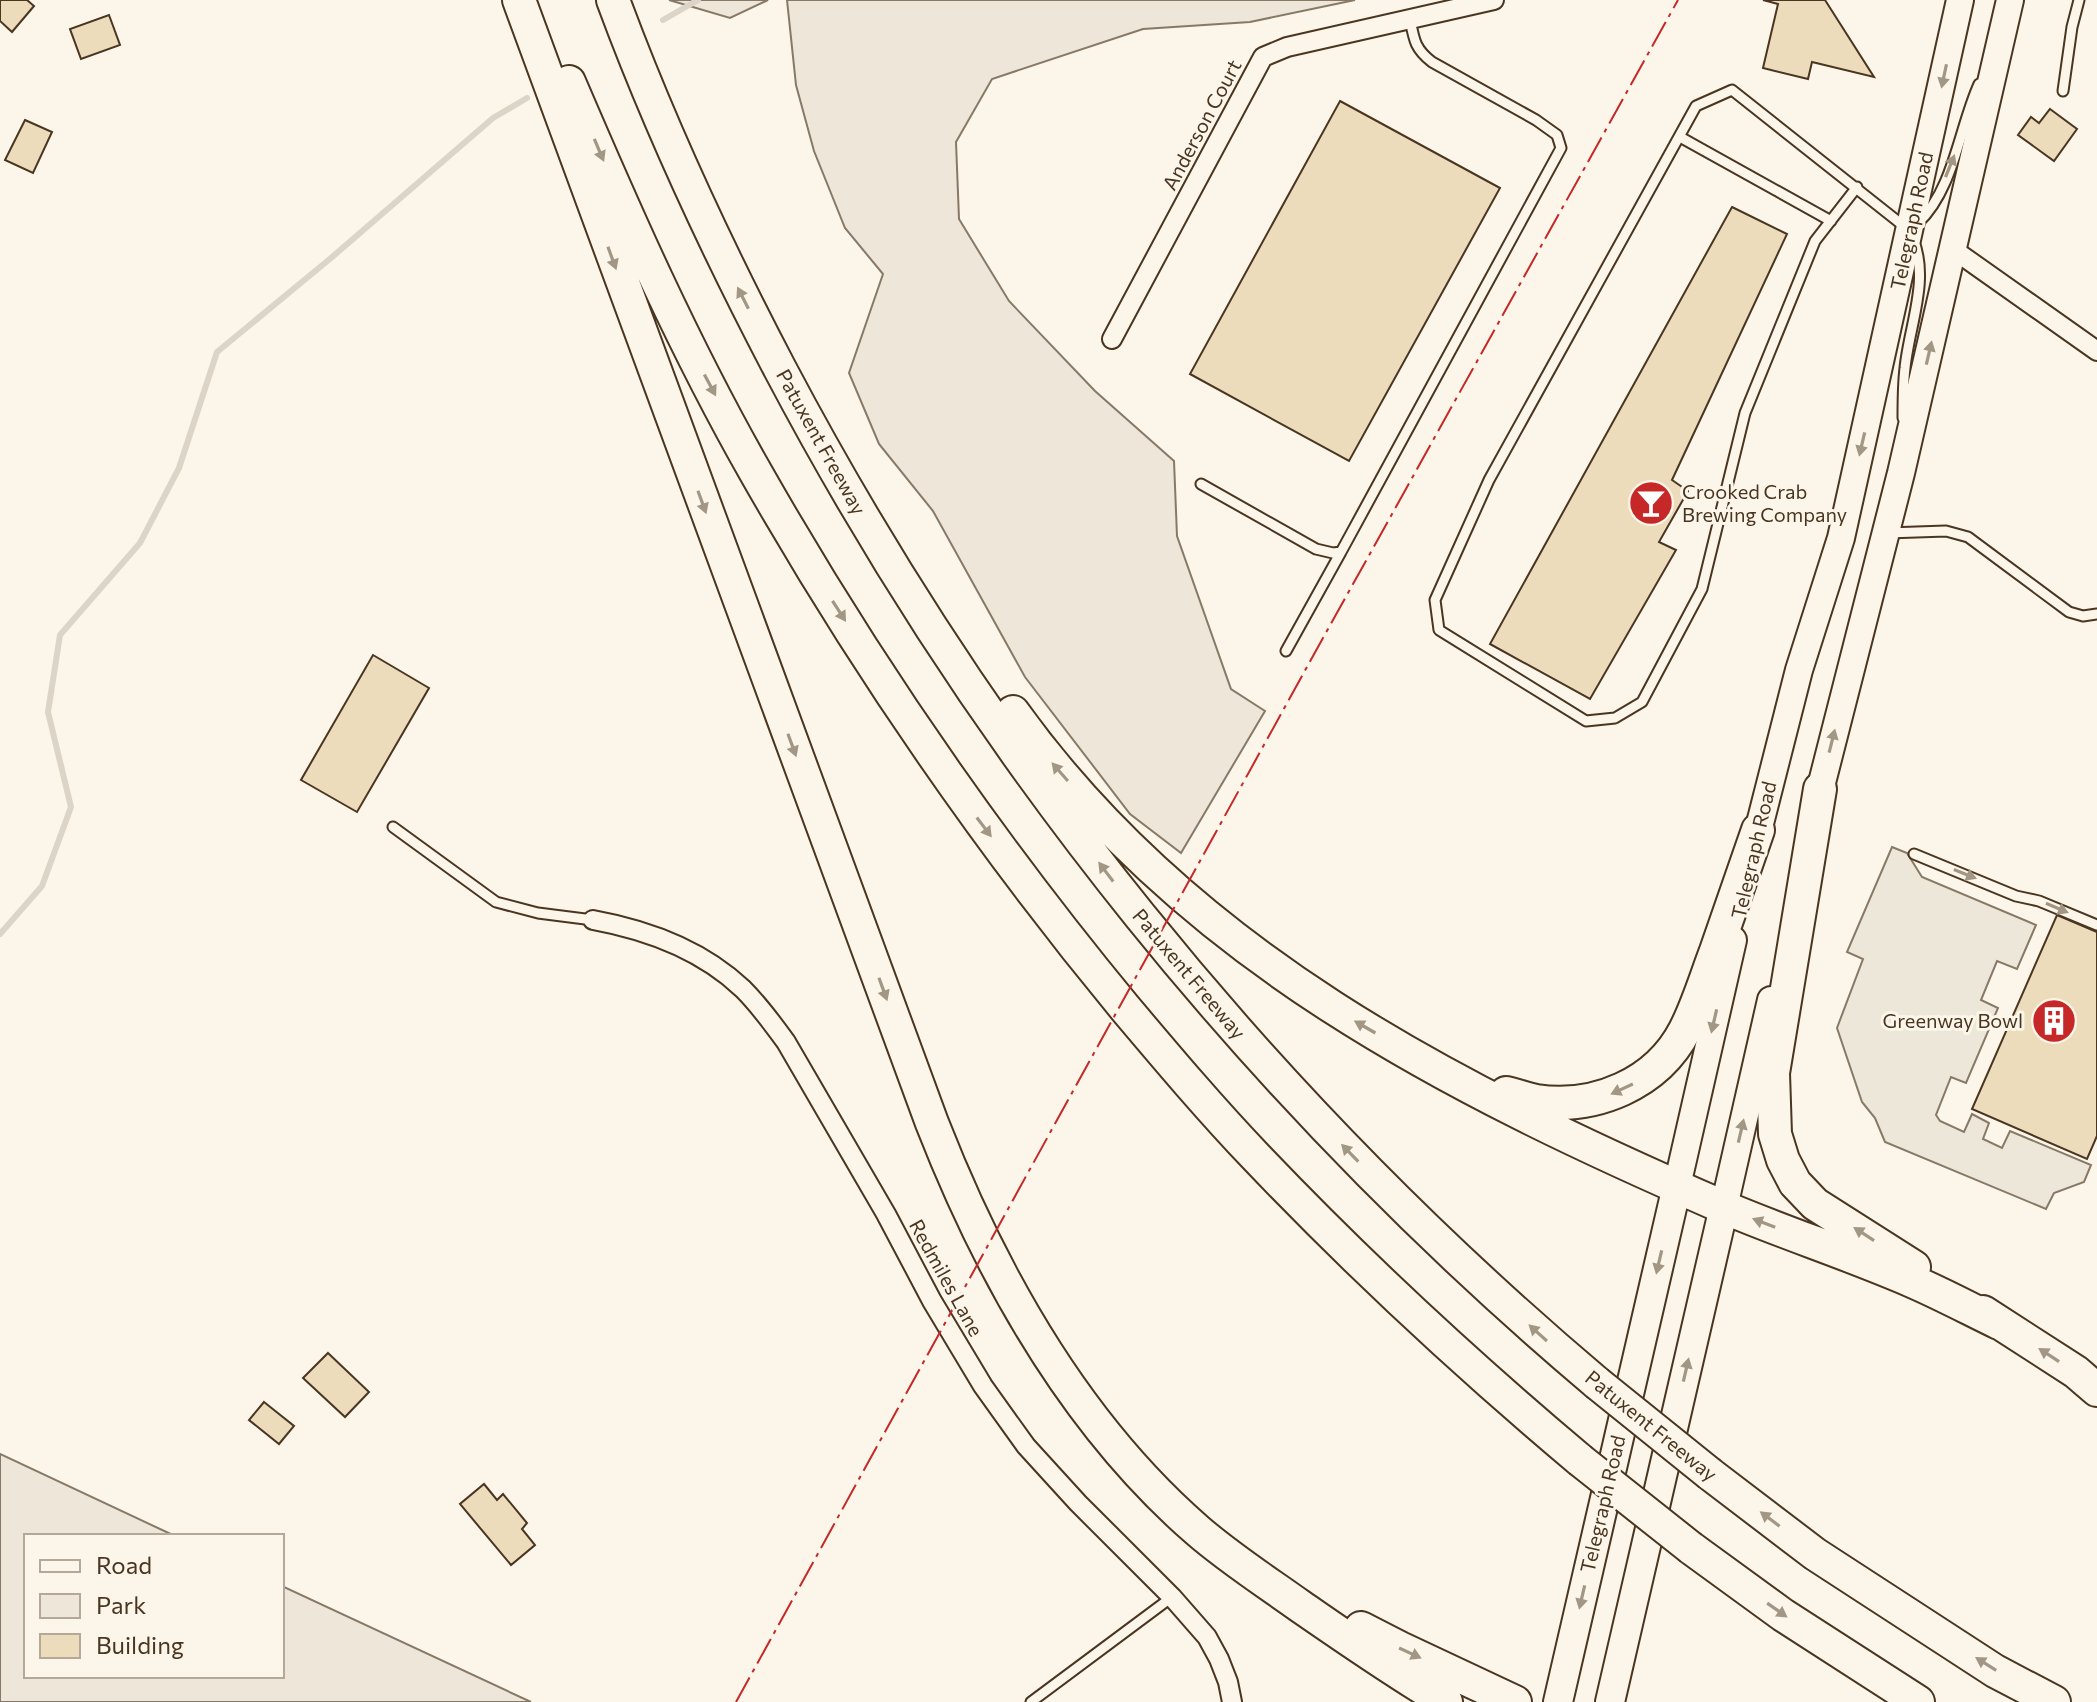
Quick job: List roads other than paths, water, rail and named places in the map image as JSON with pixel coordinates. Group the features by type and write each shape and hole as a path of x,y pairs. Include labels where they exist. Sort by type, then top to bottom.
{"highway":[{"path":"519,0 957,1186 987,1251 1019,1309 1063,1377 1111,1440 1196,1529 1241,1565 1390,1669 1446,1702"},
{"path":"538,0 622,205 683,335 754,470 833,602 967,804 1070,941 1172,1064 1254,1155 1344,1247 1450,1348 1580,1460 1691,1548 1783,1615 1918,1702"},
{"name":"Patuxent Freeway","path":"613,0 686,181 744,300 878,545 1017,756 1126,899 1233,1027 1391,1195 1545,1340 1597,1383 1710,1474 1827,1561 1995,1671 2054,1702"},
{"path":"815,434 886,539 1035,743 1098,815 1161,879 1217,926 1356,1022 1554,1130 1724,1207 1913,1281 1999,1323"},
{"path":"1820,789 1773,1073 1775,1134 1783,1160 1795,1183 1815,1204 2076,1372 2097,1390"},
{"path":"1432,1066 1534,1101 1561,1103 1587,1101 1641,1080 1668,1056 1685,1031 1758,830"},
{"path":"1241,1565 1400,1648 1515,1702"}],"main road":[{"name":"Telegraph Road","path":"1558,1702 1758,830 1799,670 1841,538 1960,0"},
{"path":"1610,1702 1820,789 1901,473 2010,0"}],"street":[{"name":"Anderson Court","path":"1112,339 1263,57 1287,47 1494,0"},
{"path":"1954,250 2097,351"},
{"name":"Redmiles Lane","path":"593,920 649,933 696,955 743,989 766,1016 786,1042 983,1386 1026,1446 1207,1637 1228,1682 1232,1702"}],"lane":[{"path":"2063,91 2079,0"},
{"path":"1286,651 1561,148 1557,135 1536,120 1420,53 1410,19"},
{"path":"1910,231 1936,201 1962,136 1973,97 2002,38"},
{"path":"1857,187 1815,241 1745,413 1702,589 1642,702 1615,718 1586,721 1439,630 1435,600 1489,480 1696,106 1732,90 1857,187 1910,231 1919,252 1920,270 1905,367 1901,473"},
{"path":"1680,137 1831,221"},
{"path":"1201,484 1316,549 1341,552"},
{"path":"1885,533 1946,531 1968,537 2069,612 2083,616 2097,614"},
{"path":"393,827 496,902 538,913 593,920"},
{"path":"1914,854 2097,925"},
{"path":"1031,1702 1172,1597"}],"waterway":[{"path":"663,20 698,0"},
{"path":"0,934 42,886 71,807 48,712 60,635 140,543 179,468 217,352 493,118 527,98"}],"place":[{"name":"Crooked Crab Brewing Company","path":"1651,503"},
{"name":"Greenway Bowl","path":"2054,1021"}]}
